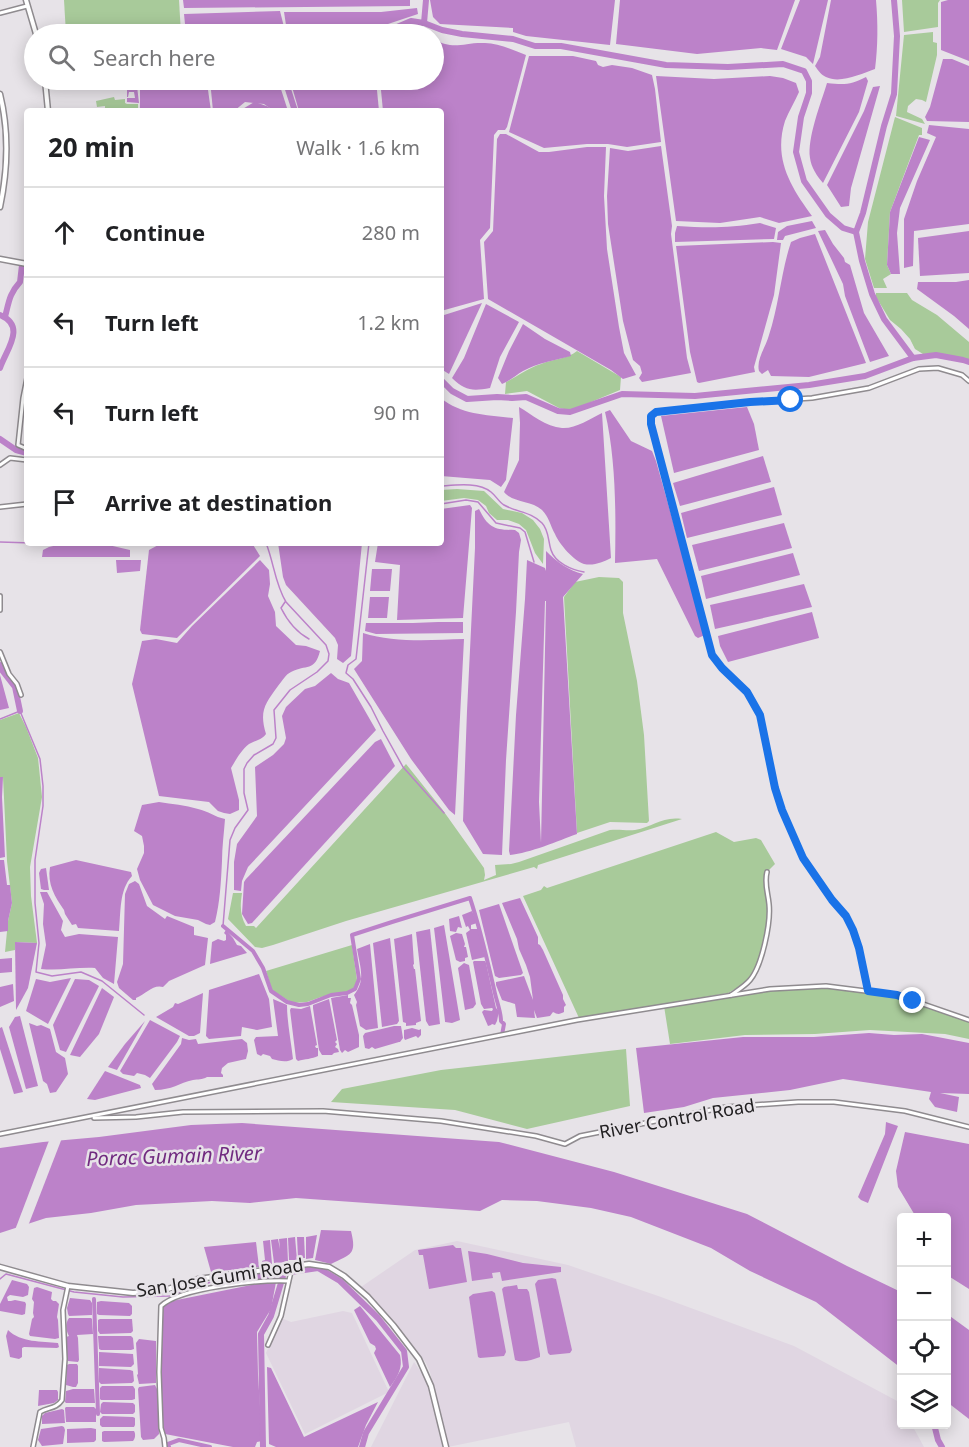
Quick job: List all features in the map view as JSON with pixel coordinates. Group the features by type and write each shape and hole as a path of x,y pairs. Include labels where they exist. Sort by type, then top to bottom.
{"street":[{"path":"26,0 33,24"},
{"path":"0,13 28,5"},
{"path":"46,90 48,108"},
{"path":"0,94 6,126 7,152 0,207"},
{"path":"0,259 24,263"},
{"path":"868,991 853,930 846,916 803,858 782,810 775,788 760,715 747,692 712,655 665,480 651,416 656,412 812,398 868,388 920,369 938,368 962,375 969,381"},
{"path":"24,402 18,445 24,448"},
{"path":"0,465 10,458 24,460"},
{"path":"0,507 24,504"},
{"path":"0,596 0,610"},
{"path":"0,652 21,695"},
{"path":"730,995 751,980 756,972 768,934 770,906 765,880 767,872"},
{"path":"0,1134 577,1020 770,989 826,986 897,995 969,1020"},
{"name":"River Control Road","path":"82,1119 183,1112 323,1111 441,1121 536,1136 566,1144 580,1136 726,1107 834,1102 905,1111 969,1127"},
{"name":"San Jose Gumi Road","path":"0,1268 67,1288 133,1293 162,1291 198,1279 292,1266 309,1264 329,1267 344,1276 368,1297 419,1359 431,1386 446,1447"},
{"path":"268,1345 281,1316 292,1266"},
{"path":"165,1447 160,1428 160,1306 166,1301 201,1289 274,1280 288,1281"},
{"path":"33,1447 40,1412 55,1407 62,1401 63,1310 67,1288"}],"shaded area":[{"path":"457,1241 568,1265 794,1346 897,1401 897,1429 914,1429 924,1447 576,1447 569,1422 448,1447 426,1363 396,1323 361,1287 415,1250"},
{"path":"343,1311 352,1313 389,1392 305,1434 266,1353 281,1318 291,1322"},
{"path":"414,1362 431,1387 444,1447 371,1447"}],"green space":[{"path":"64,0 179,0 180,24 65,24"},
{"path":"902,0 940,0 938,27 904,32"},
{"path":"933,32 933,42 937,43 937,55 926,102 916,99 908,106 907,112 922,119 925,124 896,116 904,35"},
{"path":"114,97 115,100 125,99 127,104 138,104 138,108 97,107 96,101"},
{"path":"895,117 922,128 922,135 919,135 890,212 887,265 891,274 883,279 887,288 874,288 865,259 868,222"},
{"path":"876,293 907,293 912,300 937,315 969,342 969,360 937,354 923,354 915,349 910,339 890,320 876,297"},
{"path":"577,351 621,377 620,390 569,410 559,408 527,391 505,394 506,382 536,366 569,356"},
{"path":"444,490 484,491 503,509 522,513 533,520 544,539 543,564 535,553 526,530 519,524 508,520 497,520 478,500 464,498 444,501"},
{"path":"599,577 619,578 623,582 623,613 637,681 644,735 649,821 647,823 610,822 577,833 564,597 575,582"},
{"path":"19,713 38,758 42,797 30,867 37,943 15,942 15,950 5,952 12,903 7,861 3,777 0,777 0,720"},
{"path":"406,764 442,809 484,868 484,880 496,875 495,865 519,862 610,830 635,830 663,820 682,819 538,865 537,869 534,867 346,921 273,945 255,947 228,919 233,893 242,893 241,910 244,922 246,926 256,928"},
{"path":"716,832 734,842 756,838 761,840 775,864 767,872 765,880 769,907 767,934 756,971 745,983 728,993 579,1018 523,896 541,890 544,886 547,888"},
{"path":"352,945 357,980 354,988 347,992 307,1002 292,1003 272,990 266,971"},
{"path":"825,988 865,991 895,997 969,1021 969,1039 945,1034 870,1030 745,1035 670,1044 664,1006 770,991"},
{"path":"626,1049 630,1106 527,1129 455,1110 331,1102 342,1089 441,1070"}],"water":[{"path":"183,0 410,0 410,6 184,8"},
{"path":"430,0 615,0 610,45 526,36 513,32 513,28 440,24 433,17"},
{"path":"620,0 795,0 777,50 761,48 697,54 616,44"},
{"path":"800,0 828,0 813,64 806,57 781,49"},
{"path":"831,0 876,0 875,69 850,78 832,79 824,76 815,66 820,57"},
{"path":"969,0 969,61 941,50 941,2"},
{"path":"417,8 418,14 388,24 286,24 284,12 381,12"},
{"path":"280,11 283,24 185,24 184,14"},
{"path":"490,43 526,55 507,127 505,130 498,130 494,135 490,228 480,240 484,299 444,310 444,108 383,108 381,90 444,90 444,44"},
{"path":"529,56 573,56 596,61 603,67 612,65 632,68 652,75 661,142 627,147 587,144 544,148 509,132"},
{"path":"943,59 952,59 969,66 969,122 927,121 925,117 930,107"},
{"path":"656,76 714,79 770,76 796,83 799,92 785,121 781,148 791,183 812,216 779,223 760,217 720,223 676,221"},
{"path":"866,77 868,81 859,112 823,183 812,165 810,150 815,120 827,83 847,84"},
{"path":"880,86 851,188 849,206 841,207 827,185 864,111 873,87"},
{"path":"127,90 137,90 139,103 127,102 127,98 135,98 134,92 129,92 127,97"},
{"path":"140,90 208,90 211,108 140,108"},
{"path":"211,90 281,90 287,108 270,108 264,104 245,102 238,108 213,108"},
{"path":"293,90 377,90 379,108 298,108"},
{"path":"929,125 969,129 969,224 914,231 913,266 904,268 904,219 936,137 927,133"},
{"path":"500,134 506,134 539,152 606,147 604,196 607,249 624,353 636,375 623,379 488,299 484,242 493,231 497,139"},
{"path":"919,137 930,140 900,208 897,233 900,274 891,274 887,265 890,212"},
{"path":"661,146 687,358 691,373 642,382 639,378 642,373 640,366 633,360 623,321 608,224 610,148 628,151"},
{"path":"812,221 816,228 777,240 778,232 787,226"},
{"path":"760,223 776,228 774,239 675,242 677,226 718,227"},
{"path":"825,230 845,262 850,265 864,313 889,356 870,362 845,296 843,284 818,231"},
{"path":"969,231 969,273 920,276 918,238"},
{"path":"815,234 866,363 809,377 771,376 768,370 762,374 758,366 768,340 791,242"},
{"path":"781,243 774,295 754,367 755,372 697,382 690,352 676,246"},
{"path":"969,280 969,329 917,289 918,282"},
{"path":"482,303 449,374 444,371 444,315"},
{"path":"486,304 519,322 500,357 490,388 470,389 452,378 464,358"},
{"path":"523,324 570,352 571,356 529,368 502,384 498,378"},
{"path":"444,400 466,411 513,418 506,480 501,487 490,480 444,476"},
{"path":"519,407 545,423 562,428 577,425 602,413 611,558 595,564 580,562 571,556 560,542 542,510 512,498 504,492 519,460"},
{"path":"747,407 754,424 759,450 674,473 661,416"},
{"path":"610,410 631,441 652,451 656,461 705,635 698,638 657,559 615,563 613,468 605,412"},
{"path":"763,456 771,482 680,506 673,483"},
{"path":"774,487 782,515 687,538 681,513"},
{"path":"470,505 472,508 463,618 397,620 400,565 375,562 378,546 444,546 444,509"},
{"path":"479,509 493,527 515,530 519,533 521,540 502,855 483,854 463,821 475,511"},
{"path":"784,523 792,548 699,571 692,545"},
{"path":"113,546 130,550 130,557 42,557 43,550 49,547"},
{"path":"156,546 254,546 260,556 177,638 142,634 140,630 149,550"},
{"path":"278,546 362,546 351,656 343,663 337,659 338,645 335,638 286,585"},
{"path":"546,551 563,565 583,574 563,597 577,834 510,855 516,715 527,560 545,568 546,571","holes":["546,601 541,843 539,802"]},
{"path":"793,553 800,575 706,599 701,576"},
{"path":"116,560 141,560 140,571 117,573"},
{"path":"260,560 269,570 268,596 275,612 276,626 296,645 320,651 318,658 313,665 291,672 284,678 264,708 263,719 266,734 246,746 231,768 239,800 239,810 230,814 224,813 218,811 209,802 159,796 132,684 142,641 156,639 177,643"},
{"path":"372,569 392,569 390,591 370,591"},
{"path":"804,584 812,607 715,629 710,605"},
{"path":"370,597 389,597 387,618 368,618"},
{"path":"812,612 819,638 728,662 720,646 718,636"},
{"path":"463,622 463,633 376,634 365,631 366,623"},
{"path":"363,633 400,640 464,639 455,815 411,759 354,669 362,661"},
{"path":"331,673 338,679 349,683 376,730 248,867 242,881 241,891 234,890 234,862 237,844 257,816 255,767 284,744 286,738 282,716 286,707 305,689 315,686"},
{"path":"0,675 9,708 0,710"},
{"path":"381,739 395,766 252,923 248,924 242,914 246,879 375,742"},
{"path":"0,777 3,777 5,857 0,858"},
{"path":"159,802 205,811 225,819 219,899 215,922 210,925 198,920 175,916 153,905 140,880 137,869 144,853 144,846 142,836 134,831 142,805"},
{"path":"0,860 4,860 12,903 8,931 0,932"},
{"path":"76,860 131,872 132,876 123,895 119,931 78,928 76,924 72,925 65,914 51,885 50,867"},
{"path":"46,868 49,890 41,889 39,873 41,869"},
{"path":"135,881 139,884 147,906 165,919 167,916 194,927 194,935 208,938 205,965 169,981 163,987 153,988 133,1000 119,988 117,982 123,964 125,894 129,884"},
{"path":"40,892 47,892 63,921 61,930 65,937 79,934 118,937 114,984 103,978 95,968 41,969 46,945 43,924 44,904"},
{"path":"520,898 538,937 538,944 543,950 563,995 566,1005 564,1012 558,1014 553,1012 550,1016 537,1018 534,1010 535,1018 517,1017 515,1004 502,1000 496,985 496,982 524,976 533,1000 530,977 502,903"},
{"path":"499,904 523,973 521,975 499,978 495,976 479,910"},
{"path":"472,911 477,923 471,925 471,929 478,929 485,957 472,960 466,933 470,930 468,926 466,927 462,915"},
{"path":"459,916 462,928 458,927 456,932 450,931 449,919"},
{"path":"444,925 460,1020 452,1023 445,1022 434,928"},
{"path":"430,929 440,1024 429,1026 426,1021 416,932"},
{"path":"226,930 237,945 247,953 210,964 212,942 218,939 226,940 224,933"},
{"path":"456,933 462,934 468,957 465,961 456,960 450,936"},
{"path":"412,934 413,965 421,1021 416,1025 406,1026 403,1022 394,939"},
{"path":"390,938 399,1021 397,1024 382,1027 373,943"},
{"path":"15,942 37,943 28,988 16,1010"},
{"path":"370,944 378,1028 366,1030 360,1026 354,995 361,979 357,949"},
{"path":"12,958 12,972 0,973 0,959"},
{"path":"474,961 485,961 486,963 496,1008 499,1011 495,1025 488,1026 482,1012 493,1009 484,1009 481,1004"},
{"path":"464,963 469,965 476,1004 473,1008 465,1010 458,968"},
{"path":"259,974 269,999 272,1027 257,1030 242,1027 241,1036 209,1039 206,1036 209,990"},
{"path":"71,978 48,1024 26,1011 36,979 50,982"},
{"path":"75,979 89,980 99,986 66,1052 60,1050 53,1025"},
{"path":"13,984 14,1001 0,1007 0,987"},
{"path":"102,988 114,997 99,1034 80,1057 70,1055"},
{"path":"203,993 200,1033 189,1036 156,1017 173,1007 175,1003 178,1004"},
{"path":"348,995 348,998 351,998 350,1003 359,1035 359,1047 348,1052 345,1050 342,1053 331,998"},
{"path":"273,999 287,1005 293,1059 288,1061 257,1054 254,1040 256,1037 278,1036"},
{"path":"329,999 337,1040 335,1047 339,1052 322,1055 319,1050 313,1005"},
{"path":"310,1006 318,1056 298,1061 290,1010"},
{"path":"20,1016 38,1086 26,1089 9,1027 15,1017"},
{"path":"150,1020 180,1036 177,1042 150,1078 137,1073 134,1076 123,1074 120,1071"},
{"path":"145,1021 117,1070 108,1067 125,1044"},
{"path":"29,1023 50,1029 56,1052 65,1058 68,1074 56,1092 50,1093 47,1084 43,1081"},
{"path":"401,1026 403,1038 400,1042 375,1049 365,1048 363,1036 365,1033"},
{"path":"2,1027 23,1092 14,1094 0,1049 0,1028"},
{"path":"421,1029 421,1035 418,1038 416,1036 405,1040 404,1030"},
{"path":"869,1033 922,1034 969,1043 969,1094 940,1093 959,1097 957,1112 935,1107 929,1099 931,1092 843,1079 790,1090 713,1098 684,1107 644,1113 636,1048 743,1037 814,1037"},
{"path":"182,1038 196,1039 198,1044 242,1039 247,1043 246,1059 228,1063 222,1068 223,1077 207,1077 155,1090 152,1084 181,1044"},
{"path":"105,1071 140,1085 141,1088 95,1100 87,1099"},
{"path":"886,1122 898,1126 868,1203 858,1197 885,1134"},
{"name":"Porac Gumain River","path":"242,1123 499,1142 614,1172 747,1214 897,1290 897,1365 816,1302 750,1271 711,1248 631,1217 591,1208 537,1201 502,1200 480,1211 296,1198 250,1203 212,1201 136,1205 46,1218 0,1233 0,1148 191,1125"},
{"path":"905,1132 969,1144 969,1289 951,1278 951,1213 914,1213 898,1187 896,1171"},
{"path":"321,1230 351,1231 353,1249 351,1253 331,1264 315,1260"},
{"path":"317,1235 313,1258 306,1259 306,1237"},
{"path":"295,1237 297,1260 289,1260 288,1238"},
{"path":"297,1237 304,1237 305,1258 298,1258"},
{"path":"287,1238 288,1262 274,1263 271,1240 278,1239 280,1249 279,1239"},
{"path":"270,1240 272,1264 262,1266 262,1261 265,1260 263,1241"},
{"path":"256,1242 259,1267 211,1272 204,1247"},
{"path":"453,1245 461,1248 467,1282 429,1289 423,1255 419,1255 418,1250"},
{"path":"468,1251 523,1263 561,1267 561,1272 502,1281 500,1272 492,1273 493,1278 472,1281"},
{"path":"556,1279 572,1350 570,1353 550,1355 548,1353 535,1284 538,1280"},
{"path":"12,1280 27,1284 29,1287 28,1295 7,1297 8,1301 25,1302 25,1314 22,1315 0,1311 0,1304"},
{"path":"271,1281 276,1282 271,1309 257,1332 262,1441 257,1442 255,1447 233,1447 165,1434 162,1428 162,1307 167,1302"},
{"path":"517,1285 518,1289 527,1289 529,1292 540,1354 540,1357 524,1361 515,1360 502,1289"},
{"path":"34,1288 52,1292 51,1299 59,1304 57,1317 59,1338 30,1336 29,1334 34,1317 32,1299"},
{"path":"492,1291 495,1293 506,1352 504,1356 480,1358 469,1297 473,1294"},
{"path":"70,1298 90,1300 92,1315 69,1316 67,1308"},
{"path":"97,1302 129,1303 132,1306 132,1314 130,1316 99,1315 97,1314"},
{"path":"360,1306 400,1355 399,1372 390,1387 374,1353 375,1346 370,1343 354,1310"},
{"path":"951,1317 969,1330 969,1419 951,1405"},
{"path":"69,1318 92,1319 93,1334 77,1335 78,1362 68,1361 66,1357 66,1337 69,1336 66,1325"},
{"path":"132,1319 133,1331 131,1333 100,1334 98,1320"},
{"path":"8,1330 25,1339 58,1343 59,1347 24,1347 22,1357 19,1359 10,1357 6,1336"},
{"path":"98,1336 131,1336 134,1349 101,1350"},
{"path":"139,1339 156,1341 156,1383 139,1384 136,1343"},
{"path":"99,1352 133,1354 134,1364 131,1367 99,1366"},
{"path":"67,1365 78,1366 76,1387 66,1385"},
{"path":"267,1367 271,1368 304,1437 378,1402 358,1447 276,1447 269,1444"},
{"path":"99,1368 133,1371 134,1381 132,1383 101,1384"},
{"path":"155,1385 158,1391 159,1434 154,1439 143,1440 138,1389"},
{"path":"102,1386 133,1386 135,1399 101,1400 100,1388"},
{"path":"94,1389 95,1403 66,1403 66,1391"},
{"path":"39,1390 57,1390 58,1400 38,1406"},
{"path":"103,1402 133,1403 135,1412 133,1414 102,1414 100,1412"},
{"path":"66,1407 94,1407 96,1422 66,1422"},
{"path":"62,1409 65,1423 42,1424 42,1416 45,1413"},
{"path":"103,1416 133,1417 135,1425 134,1427 102,1427 100,1419"},
{"path":"62,1426 65,1430 63,1444 42,1446 38,1440 41,1429"},
{"path":"67,1429 96,1429 94,1442 67,1443"},
{"path":"134,1431 135,1436 133,1441 104,1442 102,1432"}],"pier":[{"path":"50,1138 62,1138 28,1226 15,1230"}],"waterway":[{"path":"424,23 426,0"},
{"path":"894,0 897,36 894,94 856,232 872,294 884,319 913,358"},
{"path":"404,24 411,21 427,24"},
{"path":"444,30 513,39 535,46 561,46 666,65 728,67 783,64 804,71 809,81 809,93 801,117 796,152 804,181 828,215 843,228 856,232"},
{"path":"288,90 294,108"},
{"path":"250,108 255,105 263,108"},
{"path":"5,317 11,294 20,282 22,265"},
{"path":"0,315 12,325 13,332 10,346 0,368"},
{"path":"444,383 452,391 467,399 526,397 558,411 570,412 622,394 695,396 809,385 865,376 913,358 936,355 969,362"},
{"path":"0,439 16,450 24,452"},
{"path":"444,486 467,485 486,489 509,508 533,516 544,526 556,559 569,568 584,572"},
{"path":"444,504 466,500 478,502 496,523 520,528 525,532 534,562"},
{"path":"0,542 24,543"},
{"path":"223,926 230,840 235,828 248,810 244,793 244,769 254,755 273,744 276,738 274,710 290,690 317,672 328,661 329,654 326,645 286,602 279,588 267,546"},
{"path":"369,546 356,659 348,665 346,673 353,679 371,707 403,767 444,813"},
{"path":"285,602 281,608 286,618 296,630 309,639"},
{"path":"0,665 15,687 20,711"},
{"path":"0,719 20,711 40,759 43,806 35,860 35,903 39,943 36,972 52,976 81,972 102,981 144,1015"},
{"path":"223,926 253,951 263,968 271,991 287,1002 299,1005 308,1004 355,989 359,979 352,935 470,898 501,1021 504,1024 502,1035"},
{"path":"256,1277 318,1268 340,1281 378,1318 404,1351 406,1367 366,1433 362,1447"},
{"path":"263,1447 261,1334 271,1316 284,1273"},
{"path":"0,1279 6,1274 74,1292 123,1297 169,1296 211,1282 256,1277"},
{"path":"94,1299 98,1414"},
{"path":"935,1429 942,1447"},
{"path":"169,1447 168,1444 179,1440 210,1447"}],"route":[{"path":"791,400 656,412 651,416 651,424 712,655 747,692 760,715 775,788 803,858 846,916 853,930 868,991 897,995 913,1001"}]}
